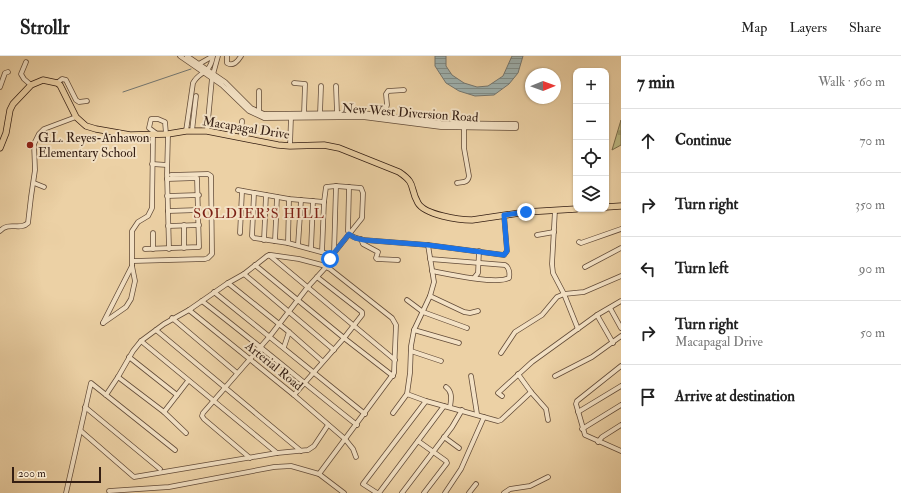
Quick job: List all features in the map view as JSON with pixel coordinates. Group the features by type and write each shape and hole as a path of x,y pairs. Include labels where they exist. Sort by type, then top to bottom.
{"main road":[{"path":"0,148 2,135 13,104 31,86 43,80 57,83"},
{"name":"Macapagal Drive","path":"57,83 60,85 76,117 86,126 102,131 130,135 207,131 278,145 324,145 339,148 399,172 408,178 416,199 421,207 432,213 467,220 504,215 573,209"},
{"path":"609,207 621,206"}],"street":[{"name":"New West Diversion Road","path":"180,56 225,82 252,108 268,115 291,117 304,114 363,113 441,123 516,126 464,128 427,126 363,117 291,117 268,119 254,114 213,76"},
{"name":"New West Diversion Road","path":"187,56 206,71"},
{"path":"227,56 227,63 231,64 235,63 241,56"},
{"path":"189,131 187,122 194,80 206,71 215,58"},
{"path":"199,64 215,58"},
{"path":"207,131 215,58"},
{"path":"26,62 21,74 31,86"},
{"path":"0,87 2,78 5,73 8,72"},
{"path":"57,83 62,79 66,80 76,100 79,102 86,101"},
{"path":"294,83 305,84 304,114"},
{"path":"320,114 321,86"},
{"path":"336,86 337,113"},
{"path":"384,116 387,105 386,94 388,91 404,90"},
{"path":"259,91 259,112"},
{"path":"189,131 197,96 191,92"},
{"path":"0,231 7,226 24,226 28,224 35,170 34,144 39,134 44,129 76,117"},
{"path":"290,146 291,117"},
{"path":"132,264 121,290 103,323 126,307 131,299 135,281 132,264 132,231 138,222 148,216 152,208 152,164 155,134 149,128 151,119 158,119 165,122 167,134 169,249"},
{"path":"241,137 242,121"},
{"path":"187,122 192,123"},
{"path":"457,183 466,182 469,176 464,148 464,128"},
{"path":"152,164 168,165"},
{"path":"132,264 205,259 210,257 212,254 210,176 208,174 171,175"},
{"path":"145,249 199,247 199,195 197,178 167,179"},
{"path":"34,183 44,187"},
{"path":"333,254 336,186"},
{"path":"250,458 204,418 202,416 203,413 270,336 307,288 326,267 333,254 362,216 363,192 361,188 336,186 326,187 322,252"},
{"path":"349,187 348,226 349,234 355,238 428,245 502,255 507,253 504,215"},
{"path":"240,233 240,190 289,199 324,202"},
{"path":"254,193 252,236 254,238 298,245 333,254"},
{"path":"168,196 199,195"},
{"path":"264,240 266,195"},
{"path":"275,241 277,197"},
{"path":"288,243 289,199"},
{"path":"298,245 301,200"},
{"path":"311,249 313,201"},
{"path":"168,211 199,210"},
{"path":"555,210 552,264 553,273 564,294 578,329"},
{"path":"184,225 184,248"},
{"path":"168,226 198,225"},
{"path":"579,242 600,237 621,229"},
{"path":"537,235 554,232"},
{"path":"153,233 153,249"},
{"path":"361,239 363,244 378,252 377,259 398,260"},
{"path":"393,413 407,394 414,330 430,296 434,282 428,245"},
{"path":"585,267 621,248"},
{"path":"474,278 478,272 479,251"},
{"path":"106,395 136,346 172,318 189,310 269,256 277,255 299,259 326,267 365,296 395,322 396,331 393,376 320,474"},
{"path":"269,256 395,360"},
{"path":"430,258 505,265 509,270 509,276 506,280 474,278 432,271"},
{"path":"255,265 393,376"},
{"path":"244,274 288,313 334,350"},
{"path":"501,353 515,332 542,315 552,301 564,294 584,292 621,276"},
{"path":"294,396 362,315 362,312 317,277"},
{"path":"228,283 289,332 322,361"},
{"path":"214,292 284,347 365,414"},
{"path":"430,296 464,312 470,313 478,311"},
{"path":"407,300 422,312 467,328"},
{"path":"502,396 498,393 532,362 597,315 621,300"},
{"path":"202,301 261,346 304,383 357,425"},
{"path":"610,308 621,328"},
{"name":"Arterial Road","path":"189,310 345,439 354,449 356,457"},
{"path":"597,315 613,342"},
{"path":"172,318 237,373"},
{"path":"156,330 301,451"},
{"path":"414,330 460,344"},
{"path":"284,347 289,332"},
{"path":"555,376 592,357 621,336"},
{"path":"141,342 277,453"},
{"path":"411,351 441,361"},
{"path":"129,357 177,396"},
{"path":"621,366 576,404 582,429 585,435 619,451 621,445"},
{"path":"518,374 546,409 548,420"},
{"path":"471,376 477,414"},
{"path":"118,377 164,412 186,433"},
{"path":"164,412 188,381"},
{"path":"66,493 91,383 175,450"},
{"path":"578,412 621,386"},
{"path":"446,387 451,394 450,407"},
{"path":"407,394 426,401 477,414 494,421 500,421 531,392"},
{"path":"426,401 363,484 378,493 444,406"},
{"path":"582,429 621,405"},
{"path":"85,407 160,469"},
{"path":"402,493 444,437 462,410"},
{"path":"445,493 461,470 484,417"},
{"path":"81,431 132,477 134,477 277,453 312,449 328,425"},
{"path":"598,442 602,437 621,425"},
{"path":"444,437 459,448"},
{"path":"418,441 446,461 446,464 424,493"},
{"path":"109,491 169,487 274,467 291,466 320,474 344,493"},
{"path":"504,493 510,489 533,485 548,477"},
{"path":"469,493 476,484"}],"green space":[{"path":"621,120 621,145 612,150"}],"shaded area":[{"path":"435,56 446,56 446,66 452,75 464,83 477,87 488,86 503,76 512,56 523,56 518,73 509,84 494,95 475,96 459,91 446,83 435,66"}],"waterway":[{"path":"123,92 191,69"}],"place":[{"name":"G.L. Reyes-Anhawon Elementary School","path":"30,145"}],"district":[{"name":"SOLDIER'S HILL","path":"259,213"}],"route":[{"path":"330,259 349,234 355,238 364,240 428,245 504,255 507,253 504,215 526,212"}]}
